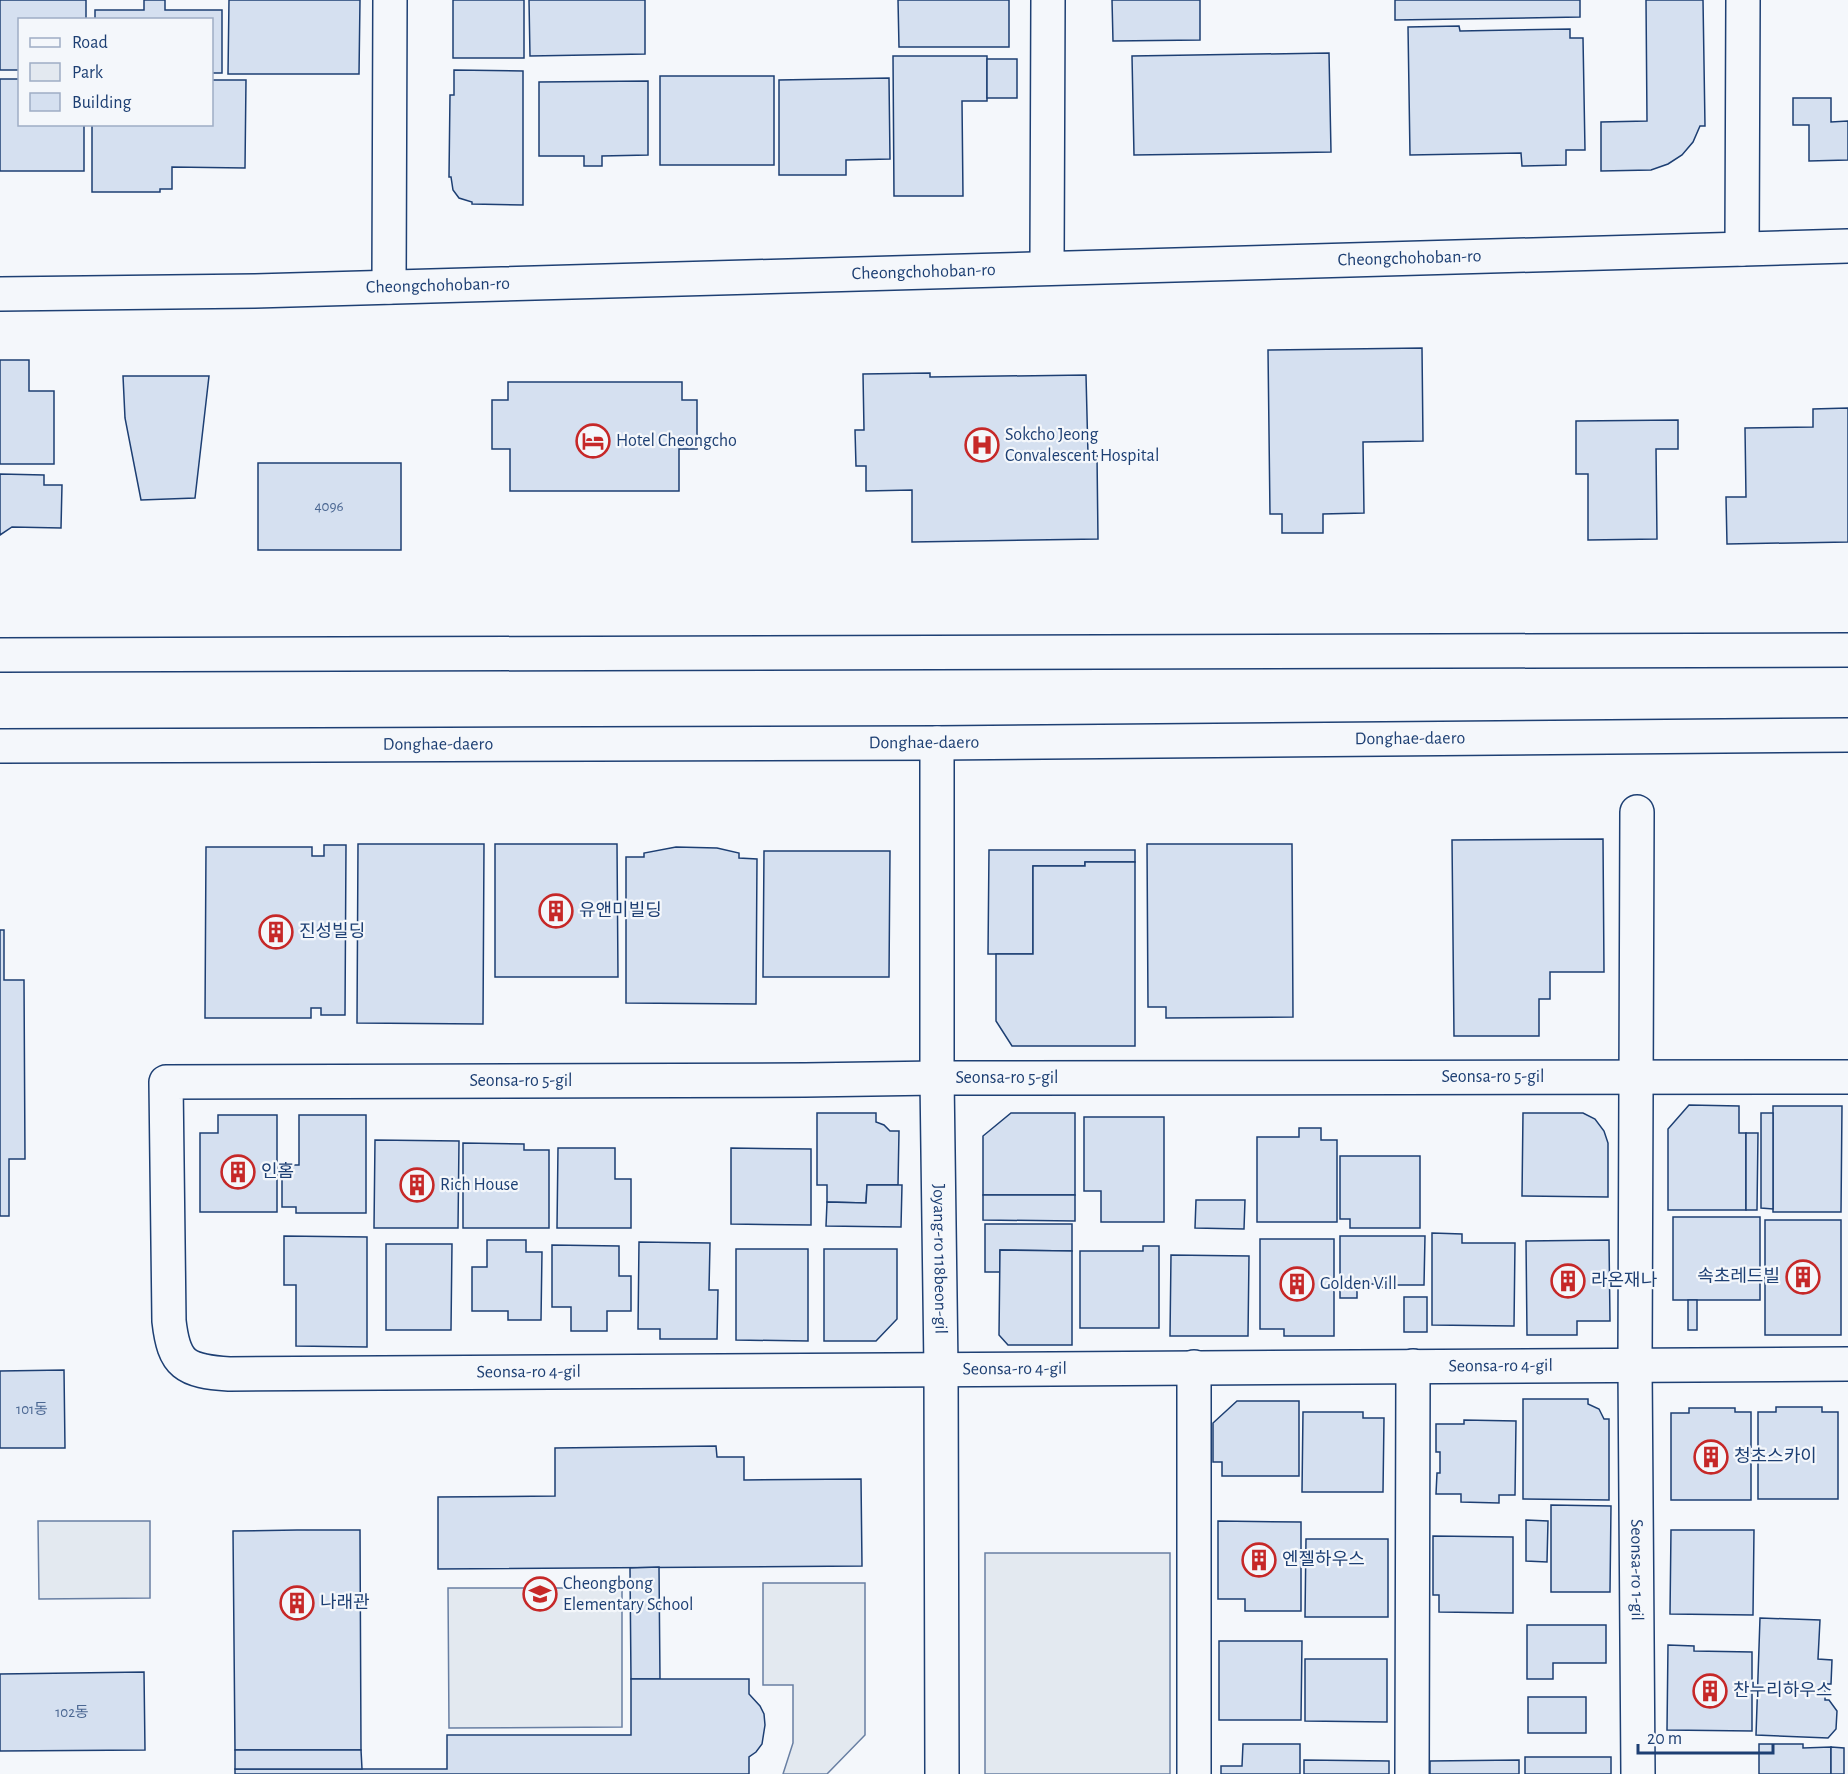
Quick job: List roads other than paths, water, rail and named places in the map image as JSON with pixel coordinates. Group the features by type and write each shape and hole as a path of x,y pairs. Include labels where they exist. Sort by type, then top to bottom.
{"street":[{"path":"389,287 390,0"},
{"path":"1047,267 1048,0"},
{"path":"1742,249 1743,0"},
{"name":"Cheongchohoban-ro","path":"0,294 255,291 1848,246"},
{"path":"0,655 1848,650"},
{"name":"Donghae-daero","path":"0,746 937,743 1848,735"},
{"name":"Joyang-ro 118beon-gil","path":"937,743 942,1774"},
{"name":"Seonsa-ro 1-gil","path":"1637,812 1635,1366 1638,1774"},
{"name":"Seonsa-ro 5-gil","path":"183,1364 172,1344 169,1321 166,1082 1848,1077"},
{"name":"Seonsa-ro 4-gil","path":"183,1364 205,1372 229,1374 1848,1364"},
{"path":"1412,1774 1413,1366"},
{"path":"1194,1367 1194,1774"}],"place":[{"name":"Hotel Cheongcho","path":"593,441"},
{"name":"Sokcho Jeong Convalescent Hospital","path":"982,445"},
{"name":"유앤미빌딩","path":"556,911"},
{"name":"진성빌딩","path":"276,932"},
{"name":"인홈","path":"238,1172"},
{"name":"Rich House","path":"417,1185"},
{"name":"속초레드빌","path":"1803,1277"},
{"name":"라온재나","path":"1568,1281"},
{"name":"Golden Vill","path":"1297,1284"},
{"name":"청초스카이","path":"1711,1457"},
{"name":"엔젤하우스","path":"1259,1560"},
{"name":"Cheongbong Elementary School","path":"540,1594"},
{"name":"나래관","path":"297,1603"},
{"name":"찬누리하우스","path":"1710,1691"}]}
